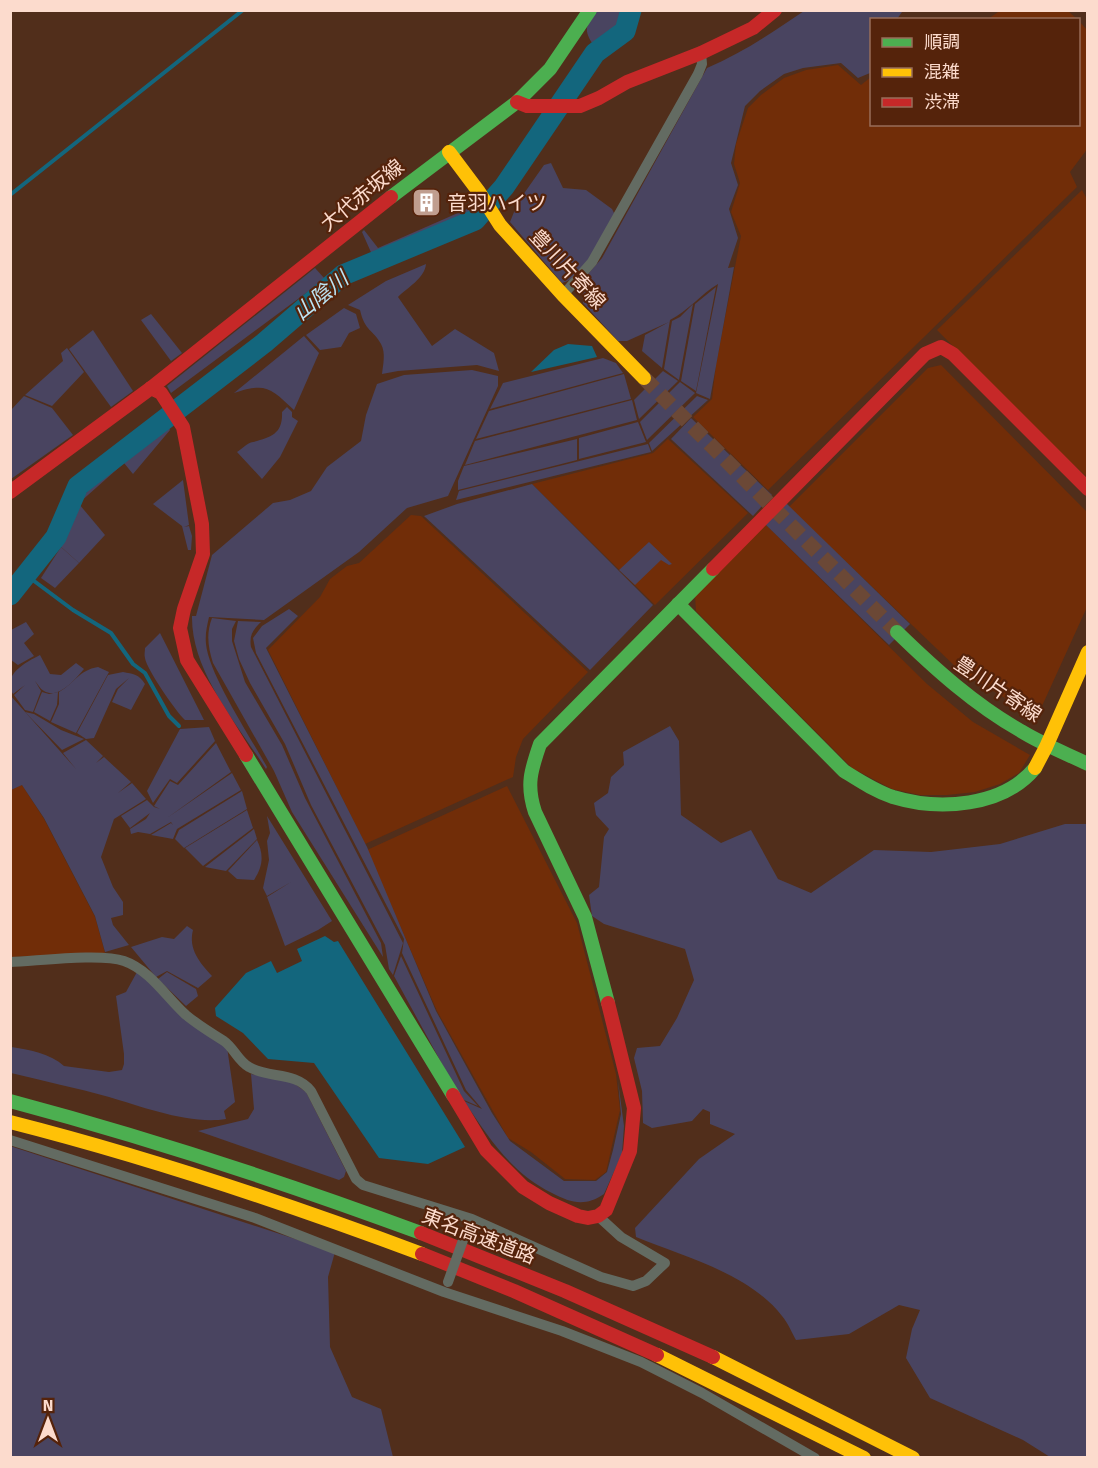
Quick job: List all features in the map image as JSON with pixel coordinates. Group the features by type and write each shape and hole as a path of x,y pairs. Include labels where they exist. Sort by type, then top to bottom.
{"main road":[{"path":"522,104 550,69 590,10"},
{"path":"522,104 580,106 753,28 775,10"},
{"name":"大代赤坂線","path":"10,492 156,391 449,152 522,104"},
{"name":"豊川片寄線","path":"449,152 500,225 563,295 644,378"},
{"path":"156,391 180,421 202,524 203,554 186,601 180,628 187,660 372,959 486,1150 523,1187 549,1203 578,1216 598,1216 606,1210 630,1151 634,1108 585,917 530,797 530,772 540,744 925,354 934,348 941,346 953,354 1088,489"},
{"path":"678,604 844,771 860,782 893,797 927,805 946,805 998,795 1024,780 1035,768 1048,744 1088,652"},
{"name":"豊川片寄線","path":"897,632 947,680 981,706 1014,727 1088,764"},
{"name":"東名高速道路","path":"10,1101 150,1141 267,1178 520,1272 641,1323 765,1382 913,1458"},
{"name":"東名高速道路","path":"10,1122 260,1197 389,1242 513,1291 633,1343 746,1396 864,1458"}],"street":[{"path":"563,295 592,262 698,74 702,63 701,53"},
{"path":"10,962 106,958 124,961 133,966 144,973 187,1016 232,1048 248,1067 304,1083 311,1091 356,1179 363,1185 472,1218 601,1277 633,1286 646,1281 665,1263 621,1237 598,1216"},
{"path":"10,1140 255,1218 446,1287 641,1362 702,1393 815,1458"},
{"path":"446,1287 472,1218"}],"shaded area":[{"path":"1001,10 1068,11 1076,18 989,18"},
{"path":"596,11 629,11 620,29 592,43 587,27"},
{"path":"804,11 908,11 902,12 898,18 870,18 870,73 858,78 841,63 803,68 784,74 760,91 745,106 731,163 738,185 729,209 738,238 728,268 734,267 710,399 696,393 718,284 670,320 662,368 642,351 645,335 669,322 627,341 618,341 583,303 581,282 602,258 707,68 769,34"},
{"path":"1080,22 1087,30 1088,148 1070,172 1077,187 768,490 693,417 712,399 716,364 741,236 731,212 740,183 734,164 736,144 748,108 784,78 806,70 838,65 861,85 870,78 870,126 1080,126"},
{"path":"551,163 563,188 586,190 612,209 615,215 586,264 578,273 562,283 510,222 518,202 544,165"},
{"path":"1082,190 1088,201 1087,477 1041,435 937,330"},
{"path":"474,206 478,213 463,222 374,259 362,232 364,230 378,248"},
{"path":"426,264 419,278 398,297 432,346 455,329 494,353 499,371 477,365 382,374 383,348 364,322 360,310 348,305 386,281"},
{"path":"315,268 325,279 171,393 167,386"},
{"path":"716,287 696,391 681,381 695,304"},
{"path":"693,304 679,380 664,369 672,321 680,317"},
{"path":"344,308 356,314 360,328 349,333 341,347 320,350 306,335"},
{"path":"151,314 182,353 171,361 141,320"},
{"path":"93,330 133,391 111,407 69,349"},
{"path":"304,336 319,353 294,410 267,389 254,388 234,393"},
{"path":"67,348 84,372 52,406 25,395 63,361 61,353"},
{"path":"603,358 616,363 623,373 490,409 503,383"},
{"path":"941,365 1087,512 1087,607 1037,717 960,671 789,507 928,368"},
{"path":"472,370 498,376 498,386 448,496 407,508 359,552 264,620 209,617 206,644 209,657 222,689 267,767 266,769 218,696 199,657 192,616 196,616 212,555 273,503 290,500 311,491 327,467 361,441 366,415 377,384 404,375"},
{"path":"663,371 678,381 639,419 634,400"},
{"path":"624,374 631,399 476,439 489,411"},
{"path":"680,382 695,393 647,440 640,422"},
{"path":"24,396 52,408 73,435 11,479 11,410"},
{"path":"697,396 708,400 652,451 649,443"},
{"path":"632,400 637,420 465,465 475,441"},
{"path":"287,407 292,412 292,417 298,421 280,457 262,479 237,452 275,433 282,419 282,412"},
{"path":"691,418 772,495 753,516 671,439"},
{"path":"638,422 646,442 579,459 579,438"},
{"path":"167,424 170,430 133,474 124,463 79,503 95,480"},
{"path":"577,439 577,460 458,490 458,481 464,466"},
{"path":"668,439 748,513 655,605 532,484 653,453"},
{"path":"648,444 651,452 456,500 459,491"},
{"path":"183,480 189,525 184,527 189,526 192,536 191,550 188,550 182,526 153,504"},
{"path":"532,484 653,605 590,670 424,516 457,504"},
{"path":"786,503 910,624 889,645 765,524"},
{"path":"79,504 105,535 79,563 60,546"},
{"path":"411,515 421,516 588,672 523,739 516,757 513,777 365,844 268,650 320,597 330,579 347,566 359,563"},
{"path":"765,524 927,684 973,722 1030,755 1019,773 1000,784 975,792 920,795 892,789 852,768 696,611 695,595"},
{"path":"649,542 672,564 669,565 661,560 635,585 619,570"},
{"path":"61,547 79,563 55,588 41,578"},
{"path":"289,609 298,616 266,648 367,847 436,1011 510,1141 564,1181 596,1181 607,1172 621,1114 618,1081 624,1126 622,1154 604,1194 597,1198 578,1202 565,1199 537,1185 502,1153 464,1101 482,1109 466,1090 402,953 404,939 256,653 253,638 262,626"},
{"path":"212,618 236,621 232,629 232,641 245,682 282,745 305,798 381,943 383,957 292,812 274,771 213,663 208,640"},
{"path":"238,621 261,622 252,633 251,647 403,943 393,975 389,969 385,945 311,805 285,744 239,659 234,641"},
{"path":"26,622 34,634 24,643 34,656 18,665 11,660 11,630"},
{"path":"160,633 204,720 185,720 150,671 145,657 145,648"},
{"path":"40,655 50,674 61,675 76,663 84,669 67,687 55,693 44,691 35,681 41,691 33,712 25,710 14,695 25,685 13,694 10,681 17,670"},
{"path":"98,667 109,672 76,733 51,722 59,704 59,692 86,671"},
{"path":"123,672 138,676 145,684 131,710 112,702 118,689 129,678 116,689 94,738 86,739 77,733 108,675"},
{"path":"42,692 49,694 58,692 57,705 50,721 34,712"},
{"path":"10,695 76,769 63,753 86,740 103,756 96,763 104,757 131,782 118,793 132,783 146,799 114,819 101,857 113,887 123,902 123,915 111,918 113,925 129,945 105,952 95,916 44,818 22,785 11,790"},
{"path":"25,712 34,714 61,730 84,739 62,750"},
{"path":"670,726 679,741 681,815 721,843 751,830 778,879 811,893 874,850 931,852 1000,844 1065,824 1087,824 1087,1457 1050,1457 1023,1440 930,1398 906,1358 912,1329 920,1310 899,1305 849,1334 796,1340 782,1316 752,1289 715,1268 636,1237 635,1228 699,1159 735,1134 710,1124 710,1112 703,1109 692,1121 652,1128 643,1123 642,1091 634,1058 637,1048 660,1046 677,1018 694,980 685,949 604,924 592,916 589,895 599,887 604,837 609,829 596,815 594,803 608,793 611,777 624,765 623,752"},
{"path":"209,727 215,741 177,783 170,779 153,803 147,791 180,729"},
{"path":"216,743 231,772 167,818 232,773 241,790 177,829 173,839 151,835 171,823 173,825 171,822 150,834 138,832 131,834 130,829 146,819 150,813 130,828 121,816 147,800 154,807 160,809 154,806 170,781 178,785"},
{"path":"22,785 44,819 95,917 105,953 11,957 10,790"},
{"path":"507,786 577,923 616,1074 620,1110 606,1172 595,1180 565,1179 531,1152 508,1138 437,1011 367,850"},
{"path":"242,791 247,809 184,848 175,839 179,830"},
{"path":"247,810 253,828 203,866 185,848"},
{"path":"267,816 332,921 285,946 267,897 291,882 267,896 263,888 269,860 267,841 270,833"},
{"path":"254,829 257,839 226,871 205,867"},
{"path":"257,840 262,860 257,875 254,880 237,879 228,871"},
{"path":"187,926 193,930 192,943 196,955 212,976 198,988 167,971 156,977 131,947 162,937 174,939"},
{"path":"401,956 464,1091 478,1106 464,1100 453,1084 394,976"},
{"path":"137,972 227,1047 235,1102 224,1111 226,1119 198,1120 183,1117 11,1073 11,1047 46,1055 64,1066 109,1072 122,1070 124,1054 116,996 126,992"},
{"path":"167,972 196,989 198,996 186,1006 158,979"},
{"path":"251,1074 292,1082 306,1092 346,1171 344,1177 339,1180 198,1131 248,1119 254,1109"},
{"path":"10,1146 335,1252 328,1277 330,1347 352,1397 381,1409 393,1457 11,1457"}],"water":[{"path":"568,344 592,346 597,357 531,372 554,350"},
{"path":"325,936 334,942 338,941 465,1147 428,1164 379,1158 314,1063 268,1059 243,1033 216,1016 215,1008 246,973 271,961 277,973 302,961 297,949"}],"waterway":[{"path":"10,195 243,10"},
{"name":"山陰川","path":"10,595 56,537 78,486 264,343 343,275 475,220 504,187 595,53 625,31 631,10"},
{"path":"26,575 73,610 111,633 133,664 145,673 169,716 179,726"}],"tunnel":[{"path":"644,378 897,632"}],"traffic: fast":[{"path":"391,197 517,102 550,69 590,10"},
{"path":"608,1003 585,917 535,812 530,785 532,770 540,744 713,569"},
{"path":"678,604 844,771 880,792 893,797 930,804 969,802 1006,791 1022,781 1035,768"},
{"path":"897,632 941,673 988,710 1037,740 1088,764"},
{"path":"246,755 453,1095"},
{"path":"10,1101 217,1162 421,1233"}],"traffic: slow":[{"path":"449,152 500,225 563,295 644,378"},
{"path":"1035,768 1088,652"},
{"path":"10,1122 114,1150 218,1182 422,1254"},
{"path":"657,1355 864,1458"},
{"path":"713,1357 913,1458"}],"traffic: jam":[{"path":"517,102 527,106 580,106 627,82 701,53 753,28 775,10"},
{"path":"10,492 151,388 391,197"},
{"path":"713,569 925,354 941,347 953,354 1088,489"},
{"path":"151,388 161,393 183,427 202,524 203,554 184,609 180,628 187,660 246,755"},
{"path":"453,1095 486,1150 523,1187 549,1203 578,1216 588,1218 598,1216 606,1210 630,1151 634,1108 608,1003"},
{"path":"421,1233 565,1291 713,1357"},
{"path":"422,1254 514,1291 657,1355"}],"place":[{"name":"音羽ハイツ","path":"426,203"}]}
